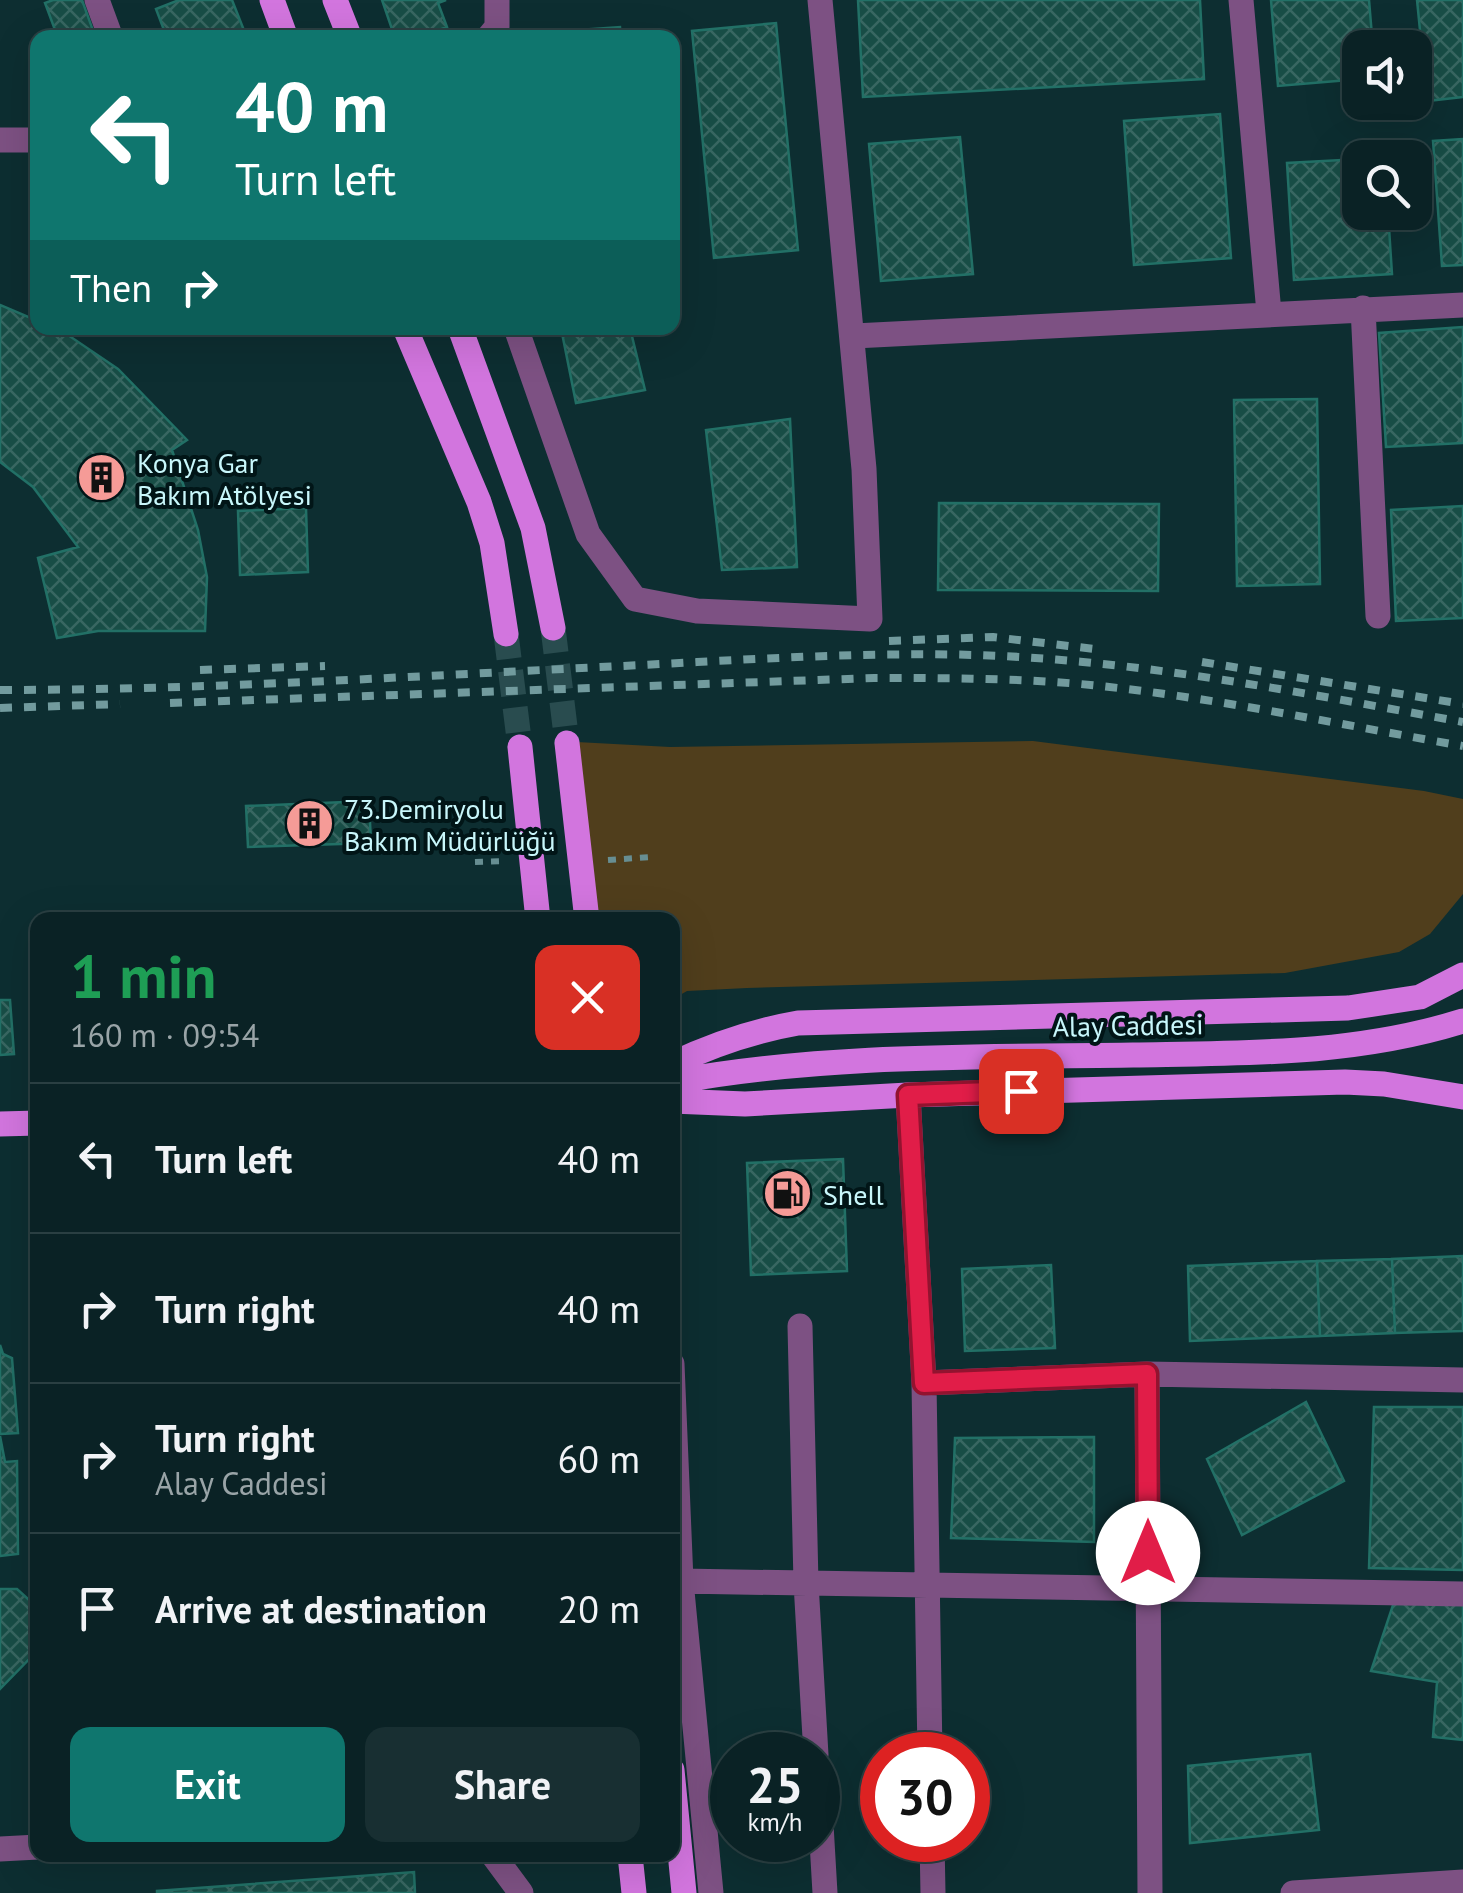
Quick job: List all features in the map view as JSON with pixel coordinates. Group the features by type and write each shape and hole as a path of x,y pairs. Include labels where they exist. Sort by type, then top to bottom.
{"main road":[{"path":"272,0 283,30"},
{"path":"335,0 347,30"},
{"path":"409,335 479,502 494,556 506,634"},
{"path":"463,335 525,502 544,573 553,628"},
{"path":"567,742 586,912"},
{"path":"520,747 537,912"},
{"path":"680,1060 715,1043 756,1030 798,1023 1348,1008 1420,996 1463,974"},
{"name":"Alay Caddesi","path":"680,1081 846,1063 1016,1056 1294,1053 1384,1042 1463,1021"},
{"path":"680,1101 745,1104 908,1095 1345,1082 1463,1097"},
{"path":"0,1124 30,1123"},
{"path":"680,1852 684,1893"},
{"path":"631,1862 634,1893"}],"street":[{"path":"97,0 108,30"},
{"path":"495,30 497,0"},
{"path":"518,335 588,534 635,599 697,611 870,619 854,336 820,0"},
{"path":"1241,0 1269,313"},
{"path":"0,140 30,140"},
{"path":"854,336 1463,305"},
{"path":"1364,308 1378,616"},
{"path":"908,1095 924,1383 929,1732"},
{"path":"800,1326 806,1583 815,1732"},
{"path":"924,1383 1147,1374 1463,1380"},
{"path":"1147,1374 1150,1893"},
{"path":"680,1557 711,1893"},
{"path":"681,1581 1463,1594"},
{"path":"0,1849 30,1847"},
{"path":"501,1862 521,1893"},
{"path":"823,1862 825,1893"},
{"path":"932,1862 933,1893"},
{"path":"1293,1893 1463,1882"}],"path":[{"path":"596,861 652,857"},
{"path":"476,862 512,861"}],"shaded area":[{"path":"558,741 670,747 1033,741 1463,799 1463,894 1430,934 1399,952 1285,973 747,988 687,991 680,995 680,912 590,912"}],"building":[{"path":"82,0 93,30 55,30 45,3"},
{"path":"179,0 232,0 244,30 164,30 156,9"},
{"path":"382,0 446,0 438,3 447,27 392,30"},
{"path":"858,0 1200,0 1204,79 863,97"},
{"path":"1271,0 1369,0 1372,30 1342,30 1342,81 1278,86"},
{"path":"1417,0 1463,0 1463,97 1432,100 1432,30 1420,30"},
{"path":"776,23 798,250 714,258 692,31"},
{"path":"620,27 620,30 578,30"},
{"path":"1220,114 1231,258 1134,265 1124,121"},
{"path":"960,137 973,274 881,281 869,144"},
{"path":"1463,139 1463,265 1442,266 1433,141"},
{"path":"1342,160 1342,230 1389,230 1392,274 1294,280 1287,163"},
{"name":"Konya Gar Bakım Atölyesi","path":"0,305 30,318 30,335 68,335 118,369 187,440 172,450 198,530 207,577 205,631 98,631 57,638 38,558 78,547 33,487 0,462"},
{"path":"1463,327 1463,443 1386,447 1379,333"},
{"path":"562,335 632,335 645,390 576,403"},
{"path":"1317,399 1320,584 1237,586 1234,400"},
{"path":"790,419 797,567 722,570 706,430"},
{"path":"939,503 1159,504 1158,591 938,590"},
{"path":"1463,506 1463,618 1396,621 1391,510"},
{"path":"306,508 308,572 240,575 238,511"},
{"name":"73.Demiryolu Bakım Müdürlüğü","path":"369,801 371,843 248,847 246,806"},
{"path":"0,1000 10,1000 14,1054 0,1055"},
{"path":"843,1159 847,1271 751,1275 747,1163"},
{"path":"1463,1256 1463,1331 1395,1333 1392,1259"},
{"path":"1392,1259 1395,1333 1320,1336 1317,1261"},
{"path":"1317,1261 1320,1336 1190,1341 1188,1266"},
{"path":"1051,1265 1055,1348 965,1351 962,1269"},
{"path":"0,1345 3,1354 12,1358 18,1433 0,1434"},
{"path":"1306,1402 1344,1481 1242,1535 1207,1459"},
{"path":"1374,1407 1463,1407 1463,1570 1369,1568"},
{"path":"0,1436 5,1462 17,1461 18,1554 0,1556"},
{"path":"1094,1437 1094,1542 951,1538 955,1438"},
{"path":"0,1589 17,1589 30,1601 30,1658 0,1689"},
{"path":"1395,1599 1463,1600 1463,1740 1433,1737 1437,1682 1371,1671"},
{"path":"1310,1754 1319,1830 1190,1843 1188,1766"},
{"path":"414,1872 415,1893 157,1893 157,1891"}],"tunnel":[{"path":"553,628 567,743"},
{"path":"506,634 520,747"}],"railway":[{"path":"889,641 993,637 1103,650"},
{"path":"0,690 241,685 893,654 976,655 1160,671 1463,722"},
{"path":"1202,662 1463,704"},
{"path":"200,670 325,666"},
{"path":"170,703 874,678 1003,679 1176,696 1463,746"},
{"path":"0,708 120,704"}],"place":[{"name":"Konya Gar Bakım Atölyesi","path":"102,478"},
{"name":"73.Demiryolu Bakım Müdürlüğü","path":"309,824"},
{"name":"Shell","path":"788,1194"}],"route":[{"path":"1021,1091 908,1095 924,1383 1147,1374 1148,1553"}]}
